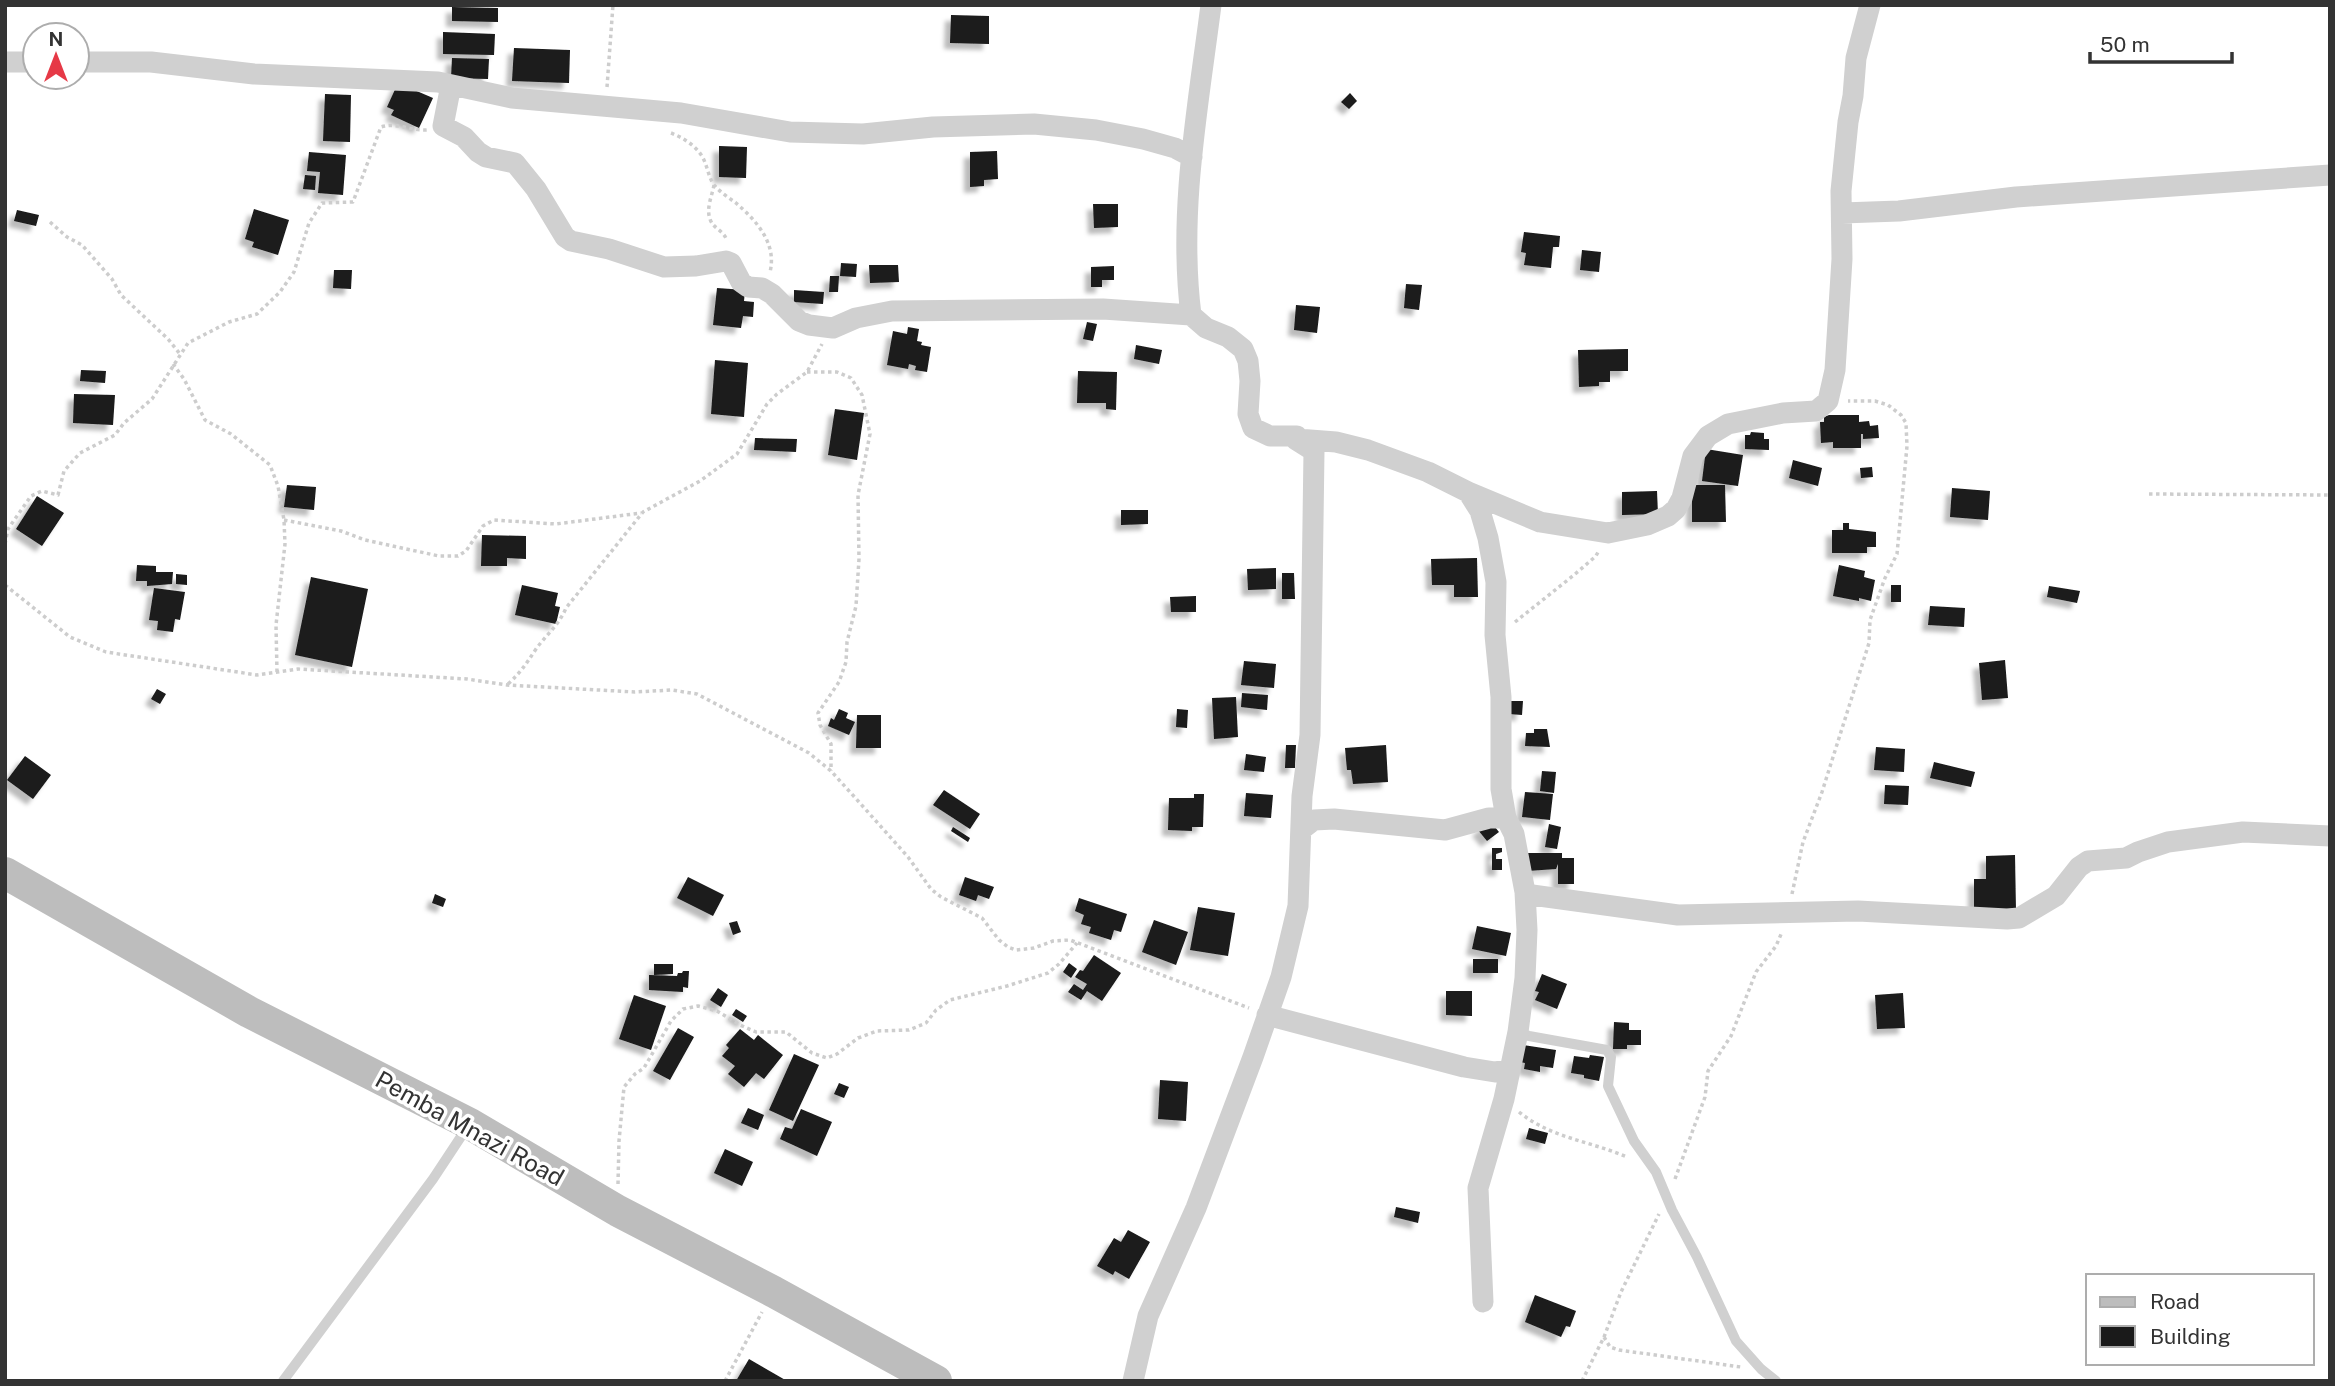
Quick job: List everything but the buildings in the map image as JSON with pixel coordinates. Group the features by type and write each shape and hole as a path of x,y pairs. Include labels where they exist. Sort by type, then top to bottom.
{"main road":[{"name":"Pemba Mnazi Road","path":"5,873 249,1012 470,1124 618,1211 774,1292 936,1381"}],"street":[{"path":"1191,315 1187,257 1192,158 1211,5"},
{"path":"1295,439 1336,442 1368,450 1428,472 1540,522 1608,533 1647,525 1668,516 1676,509 1682,498 1693,456 1708,436 1728,424 1816,411 1828,401 1835,370 1842,259 1841,191 1856,58 1870,5"},
{"path":"91,62 152,62 254,74 396,79 451,85 512,99 681,113 790,132 863,134 933,127 1034,124 1143,139 1175,148 1192,158"},
{"path":"451,85 443,126 464,136 486,158 515,163 536,189 565,237 571,241 608,249 664,267 726,261 731,263 741,282 748,287 762,288 780,301 799,321 832,328 856,318 891,311 1103,309 1191,315 1206,328 1228,337 1242,349 1248,361 1248,414 1253,428 1270,436 1297,436 1295,439"},
{"path":"1842,213 1899,211 2016,197 2330,174"},
{"path":"1133,1381 1148,1315 1196,1208 1281,977 1298,906 1302,796 1310,735 1314,451 1295,439"},
{"path":"1468,492 1480,511 1496,582 1495,635 1502,697 1501,789 1506,818 1514,834 1525,892 1527,930 1525,978 1518,1032 1504,1100 1478,1188 1483,1302"},
{"path":"1301,830 1314,820 1334,819 1445,830 1489,818 1506,818"},
{"path":"1525,892 1678,915 1858,911 2019,918 2056,896 2079,867 2088,861 2126,858 2168,842 2243,832 2330,836"},
{"path":"1267,1015 1464,1067 1495,1072 1509,1070"}],"lane":[{"path":"1518,1032 1607,1051 1611,1057 1608,1086 1634,1141 1653,1167 1736,1340 1761,1369 1776,1381"},
{"path":"283,1381 433,1179 470,1124"}],"path":[{"path":"606,107 613,5"},
{"path":"5,544 8,529 31,496 42,491 58,495 64,471 80,453 115,435 124,423 152,398 188,343 229,322 257,314 280,292 294,272 309,223 322,203 353,202 382,127 398,126 419,130 443,126"},
{"path":"667,131 683,138 697,150 714,185 761,229 771,247 773,260 762,288"},
{"path":"714,185 709,217 711,223 726,235 731,263"},
{"path":"50,222 67,237 82,245 113,279 121,295 168,339 180,354"},
{"path":"284,520 341,531 365,540 429,554 458,556 466,551 483,526 494,520 555,524 643,512 700,481 737,454 767,404 807,372 832,328"},
{"path":"173,365 184,379 205,420 231,434 270,465 278,486 285,544 276,625 277,672"},
{"path":"807,372 837,372 851,378 862,395 870,434 858,495 859,559 856,606 847,642 846,662 839,682 818,713 820,725 831,744 831,771"},
{"path":"1582,1381 1604,1337 1621,1292 1667,1198 1701,1110 1708,1071 1735,1028 1756,972 1776,946 1788,912 1804,842 1869,643 1870,620 1897,554 1907,446 1906,423 1888,405 1875,401 1828,401"},
{"path":"2149,494 2330,495"},
{"path":"507,684 527,667 537,648 561,621 566,608 643,512"},
{"path":"1495,635 1531,612 1549,593 1596,556 1608,533"},
{"path":"5,585 70,637 106,652 257,675 298,669 635,692 672,690 697,694 810,753 831,771 908,858 931,889 982,918 1008,947 1016,950 1034,948 1053,941 1077,942 1267,1015"},
{"path":"618,1211 619,1141 624,1087 644,1068 671,1021 683,1009 698,1006 717,1011 740,1026 756,1032 786,1032 812,1053 827,1058 858,1038 877,1031 909,1030 926,1023 936,1010 950,1000 1048,973 1077,942"},
{"path":"1504,1100 1540,1127 1562,1137 1598,1145 1653,1167"},
{"path":"725,1381 747,1336 774,1292"},
{"path":"1604,1337 1610,1347 1619,1350 1761,1369"}]}
